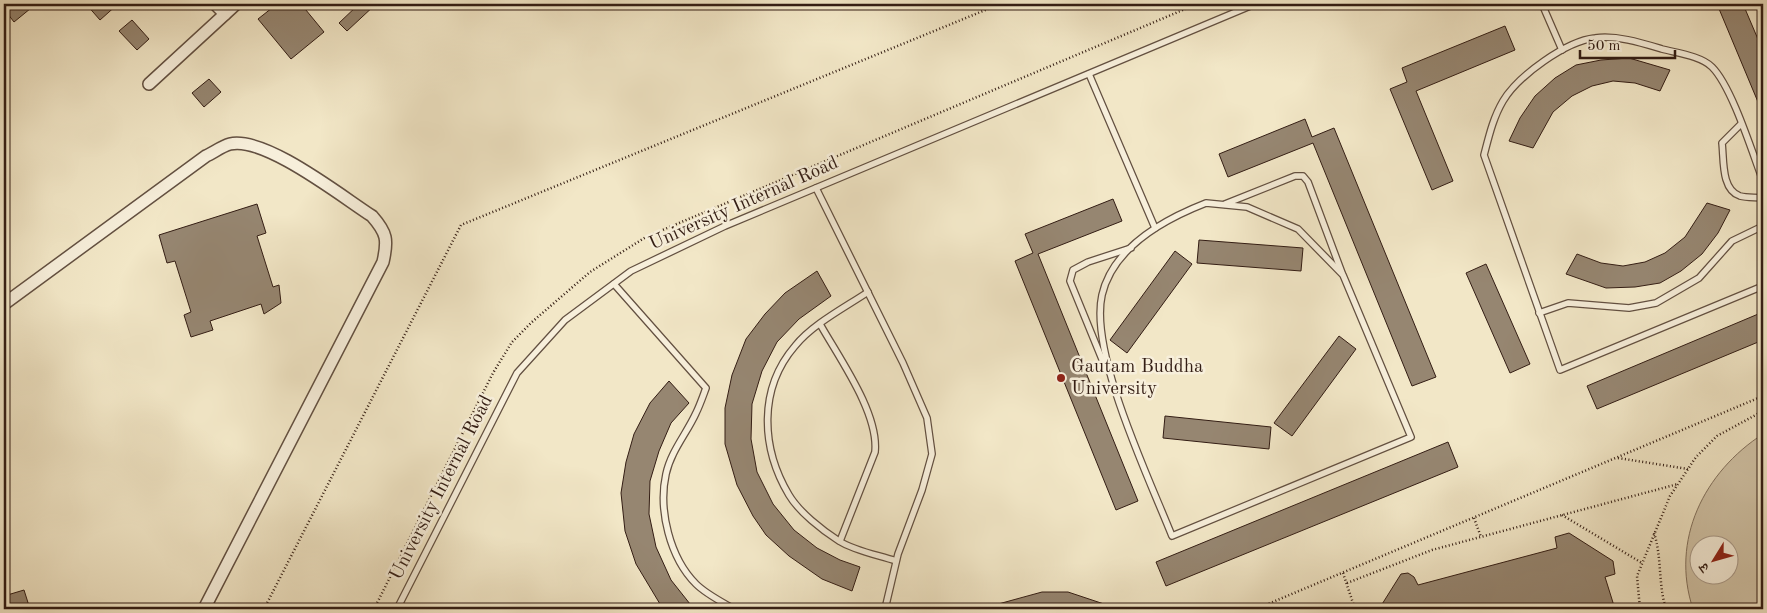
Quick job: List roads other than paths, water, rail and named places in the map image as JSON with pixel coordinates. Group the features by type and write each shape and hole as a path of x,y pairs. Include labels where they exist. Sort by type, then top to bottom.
{"street":[{"path":"215,4 225,14"},
{"path":"149,84 236,4"},
{"path":"4,304 206,156 230,144 254,145 273,152 372,216 381,227 387,243 383,262 204,609"}],"lane":[{"name":"University Internal Road","path":"397,609 517,373 565,320 631,271 726,226 1255,4"},
{"path":"1542,4 1562,50"},
{"path":"1763,181 1725,84 1711,66 1693,57 1636,41 1595,38 1562,50 1533,68 1504,100 1491,127 1484,154 1560,370 1763,286"},
{"path":"1088,74 1155,228"},
{"path":"1741,124 1722,143 1727,183 1731,190 1739,196 1763,198"},
{"path":"1133,247 1088,262 1073,270 1070,281 1172,536 1411,437 1343,275 1308,182 1303,176 1295,176 1224,205"},
{"path":"816,188 903,363 927,418 932,454 896,561 884,609"},
{"path":"1112,382 1099,318 1102,293 1115,266 1144,234 1174,216 1206,204 1247,207 1298,229 1343,275"},
{"path":"1539,313 1568,303 1629,308 1656,303 1699,278 1732,241 1763,226"},
{"path":"614,284 706,388 696,412 676,448 666,474 664,504 670,540 681,565 697,585 734,609"},
{"path":"868,292 820,324 794,346 778,375 766,412 768,441 769,450 789,496 812,520 840,541 896,561"},
{"path":"820,324 870,415 876,439 875,452 840,541"}],"place":[{"name":"Gautam Buddha University","path":"1061,378"}]}
